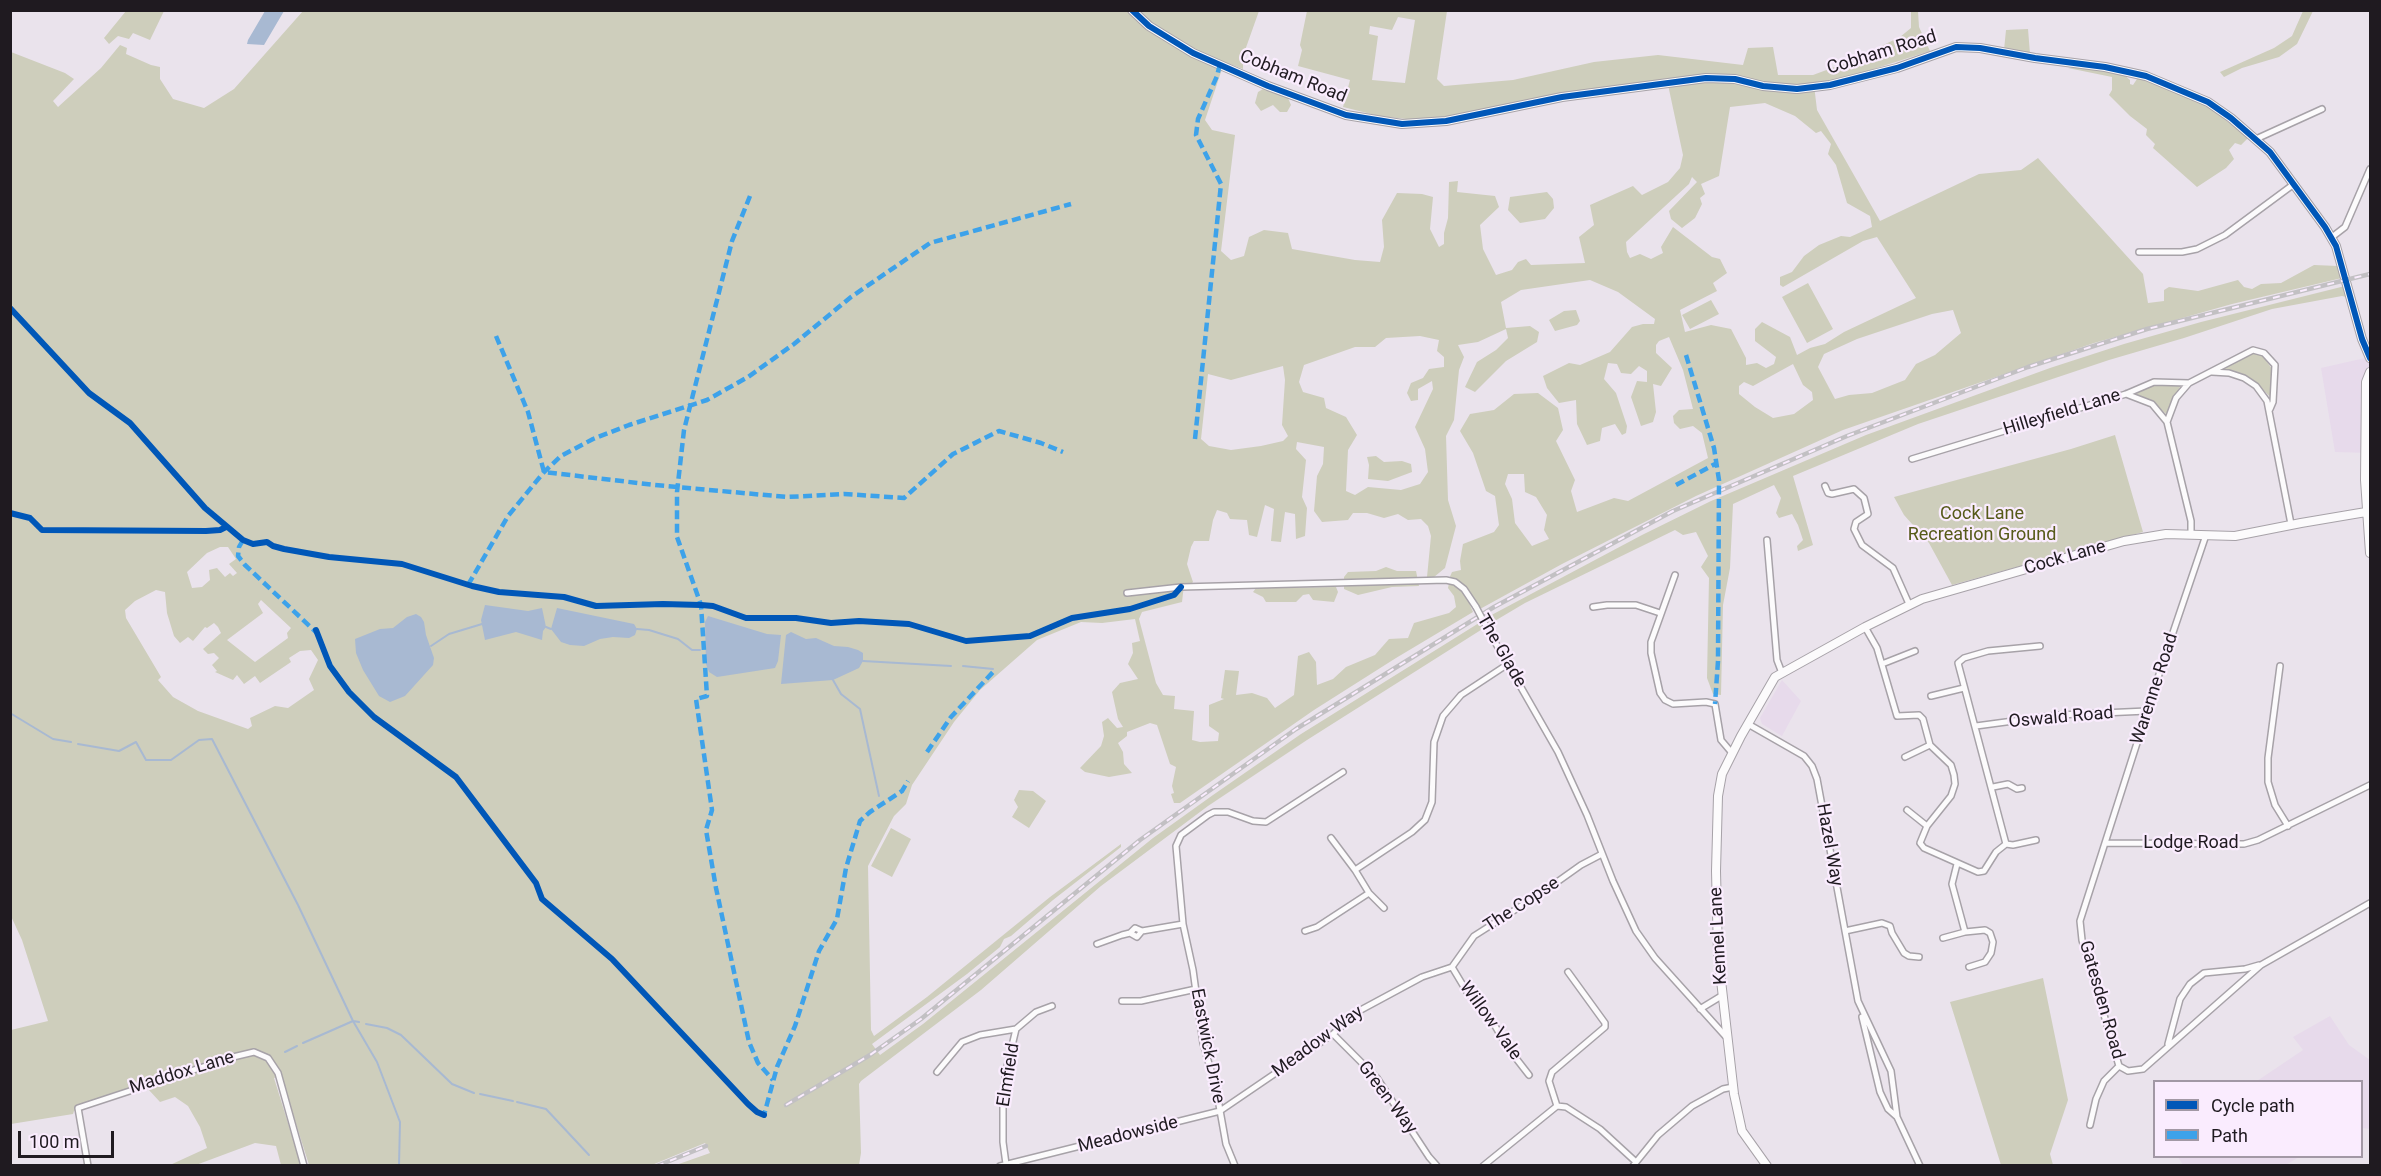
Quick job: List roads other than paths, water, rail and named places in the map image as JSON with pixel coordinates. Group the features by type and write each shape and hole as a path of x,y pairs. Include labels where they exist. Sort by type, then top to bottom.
{"street":[{"name":"Cobham Road","path":"1132,10 1149,26 1193,53 1258,82 1325,109 1391,123 1419,124 1446,121 1562,97 1706,78 1735,79 1763,86 1797,89 1830,85 1897,68 1943,50 1967,46 2105,67 2146,76 2208,102 2270,152 2332,237 2340,253 2362,339 2370,358"},
{"path":"2256,139 2322,109"},
{"path":"2332,237 2343,231 2368,182 2370,169"},
{"path":"2139,252 2182,252 2197,249 2225,235 2294,184"},
{"name":"Hilleyfield Lane","path":"1912,459 2126,394 2154,382 2189,383 2253,350 2264,353 2272,360 2276,370 2273,402 2270,409"},
{"name":"Hilleyfield Lane","path":"2210,372 2237,375 2251,382 2262,393 2270,409 2291,524"},
{"path":"2370,372 2366,382 2366,513 2370,553"},
{"path":"2167,422 2176,398 2189,383"},
{"path":"2126,394 2152,404 2167,422 2191,521 2192,535"},
{"path":"1825,486 1828,493 1854,489 1864,498 1868,514 1856,522 1854,529 1862,545 1893,568 1909,604"},
{"name":"Cock Lane","path":"1782,672 1909,604 2134,538 2166,534 2241,536 2291,524 2366,513"},
{"name":"Warenne Road","path":"2106,843 2206,535"},
{"path":"1767,540 1776,660 1782,672"},
{"path":"1675,575 1652,635 1651,648 1662,698 1673,704 1706,702 1715,704 1721,740 1732,753"},
{"name":"The Glade","path":"1127,593 1181,587 1446,580 1455,582 1464,589 1476,607 1558,752 1587,815 1622,902 1645,944 1728,1039"},
{"path":"1593,607 1636,605 1660,613"},
{"path":"1865,627 1877,648 1897,716 1919,715 1923,719 1930,745 1951,765 1955,784 1951,796 1927,826 1920,843 1924,848 1978,872 1984,871 1996,852 2006,844 2013,845 2036,840"},
{"path":"2006,844 1993,787 1958,663 1964,658 1988,651 2040,646"},
{"path":"1882,664 1916,651"},
{"path":"1355,870 1412,832 1425,820 1432,802 1434,742 1439,724 1461,695 1508,664"},
{"path":"2280,666 2268,758 2268,782 2275,805 2288,826"},
{"name":"Kennel Lane","path":"1767,1166 1742,1131 1733,1086 1716,932 1718,796 1725,765 1773,680 1782,672"},
{"path":"1931,696 1964,688"},
{"name":"Oswald Road","path":"1976,726 2058,715 2147,711"},
{"name":"Hazel Way","path":"1748,724 1804,756 1812,766 1817,779 1858,1001 1880,1092 1888,1109 1897,1117"},
{"path":"1905,757 1930,745"},
{"name":"Eastwick Drive","path":"1235,1166 1226,1144 1203,1043 1196,989 1183,924 1176,852 1178,839 1214,812 1228,812 1259,822 1272,819 1343,771"},
{"path":"1993,787 2008,784 2017,789 2022,788"},
{"name":"Lodge Road","path":"2106,843 2244,844 2288,826 2370,785"},
{"path":"1907,810 1927,826"},
{"path":"1331,838 1369,893 1384,908"},
{"name":"Gatesden Road","path":"2106,843 2089,890 2080,928 2119,1066 2128,1071 2143,1069 2261,965 2370,903"},
{"name":"The Copse","path":"1452,967 1474,936 1544,892 1581,865 1602,854"},
{"path":"1958,864 1952,884 1965,932"},
{"path":"1305,932 1317,927 1369,893"},
{"path":"1845,931 1882,923 1890,926 1904,953 1919,957"},
{"path":"1097,944 1130,933 1137,937 1142,931 1183,924"},
{"path":"1943,938 1965,932 1985,930 1990,933 1993,942 1991,953 1985,962 1969,967"},
{"name":"Gatesden Road","path":"2168,1046 2180,999 2190,984 2204,973 2261,965"},
{"name":"Meadow Way","path":"1220,1111 1333,1034 1357,1012 1430,974 1452,967"},
{"name":"Willow Vale","path":"1452,967 1467,992 1488,1014 1508,1048 1529,1075"},
{"path":"1557,1106 1549,1081 1552,1072 1605,1027 1605,1023 1568,972"},
{"path":"1122,1001 1141,1001 1196,989"},
{"path":"1700,1009 1723,995"},
{"name":"Hazel Way","path":"1858,1001 1891,1071 1897,1117 1920,1166"},
{"name":"Elmfield","path":"1003,1165 1003,1101 1006,1071 1016,1029 1036,1012 1052,1006"},
{"path":"937,1072 962,1042 980,1035 1016,1029"},
{"name":"Green Way","path":"1333,1034 1377,1078 1437,1166"},
{"name":"Maddox Lane","path":"88,1166 78,1108 254,1052 268,1058 278,1073 304,1166"},
{"path":"2090,1125 2096,1099 2104,1081 2119,1066"},
{"path":"1483,1166 1557,1106 1566,1107 1600,1129 1634,1164 1659,1135 1692,1106 1733,1086"},
{"name":"Meadowside","path":"1003,1165 1220,1111"},
{"path":"1033,1158 1034,1166"}],"water":[{"path":"265,11 284,11 264,45 247,44 248,40"},
{"path":"485,605 528,611 542,608 546,627 542,640 516,632 485,640 481,620"},
{"path":"557,608 634,624 637,629 635,635 629,638 613,637 600,639 584,646 570,645 561,642 551,629"},
{"path":"416,614 424,622 434,658 433,665 405,696 390,702 379,696 363,670 356,653 355,639 380,629 393,628 407,617"},
{"path":"708,616 767,634 781,635 775,668 717,677 709,672 706,664 705,622"},
{"path":"791,632 806,639 816,638 834,646 858,650 863,653 863,661 859,668 833,680 781,684 786,635"}],"waterway":[{"path":"431,646 449,634 482,624"},
{"path":"546,627 551,629"},
{"path":"637,629 649,630 678,639 692,650 700,650"},
{"path":"863,661 951,666"},
{"path":"963,666 993,669"},
{"path":"833,680 841,694 860,709 879,796"},
{"path":"10,713 53,739 71,742"},
{"path":"78,744 119,751 136,742 146,760 171,760 199,740 212,739 298,905 353,1021 377,1062 400,1122 399,1166"},
{"path":"303,1043 353,1021 359,1022"},
{"path":"366,1024 387,1028 401,1035 452,1084 474,1093"},
{"path":"285,1052 297,1046"},
{"path":"480,1094 513,1101"},
{"path":"517,1102 546,1109 589,1155"}],"railway":[{"path":"786,1105 870,1055 921,1019 1140,840 1296,729 1494,607 1673,511 1847,436 2028,367 2147,329 2370,274"},
{"path":"657,1166 706,1146"}],"park label":[{"name":"Cock Lane Recreation Ground","path":"1982,524"}]}
